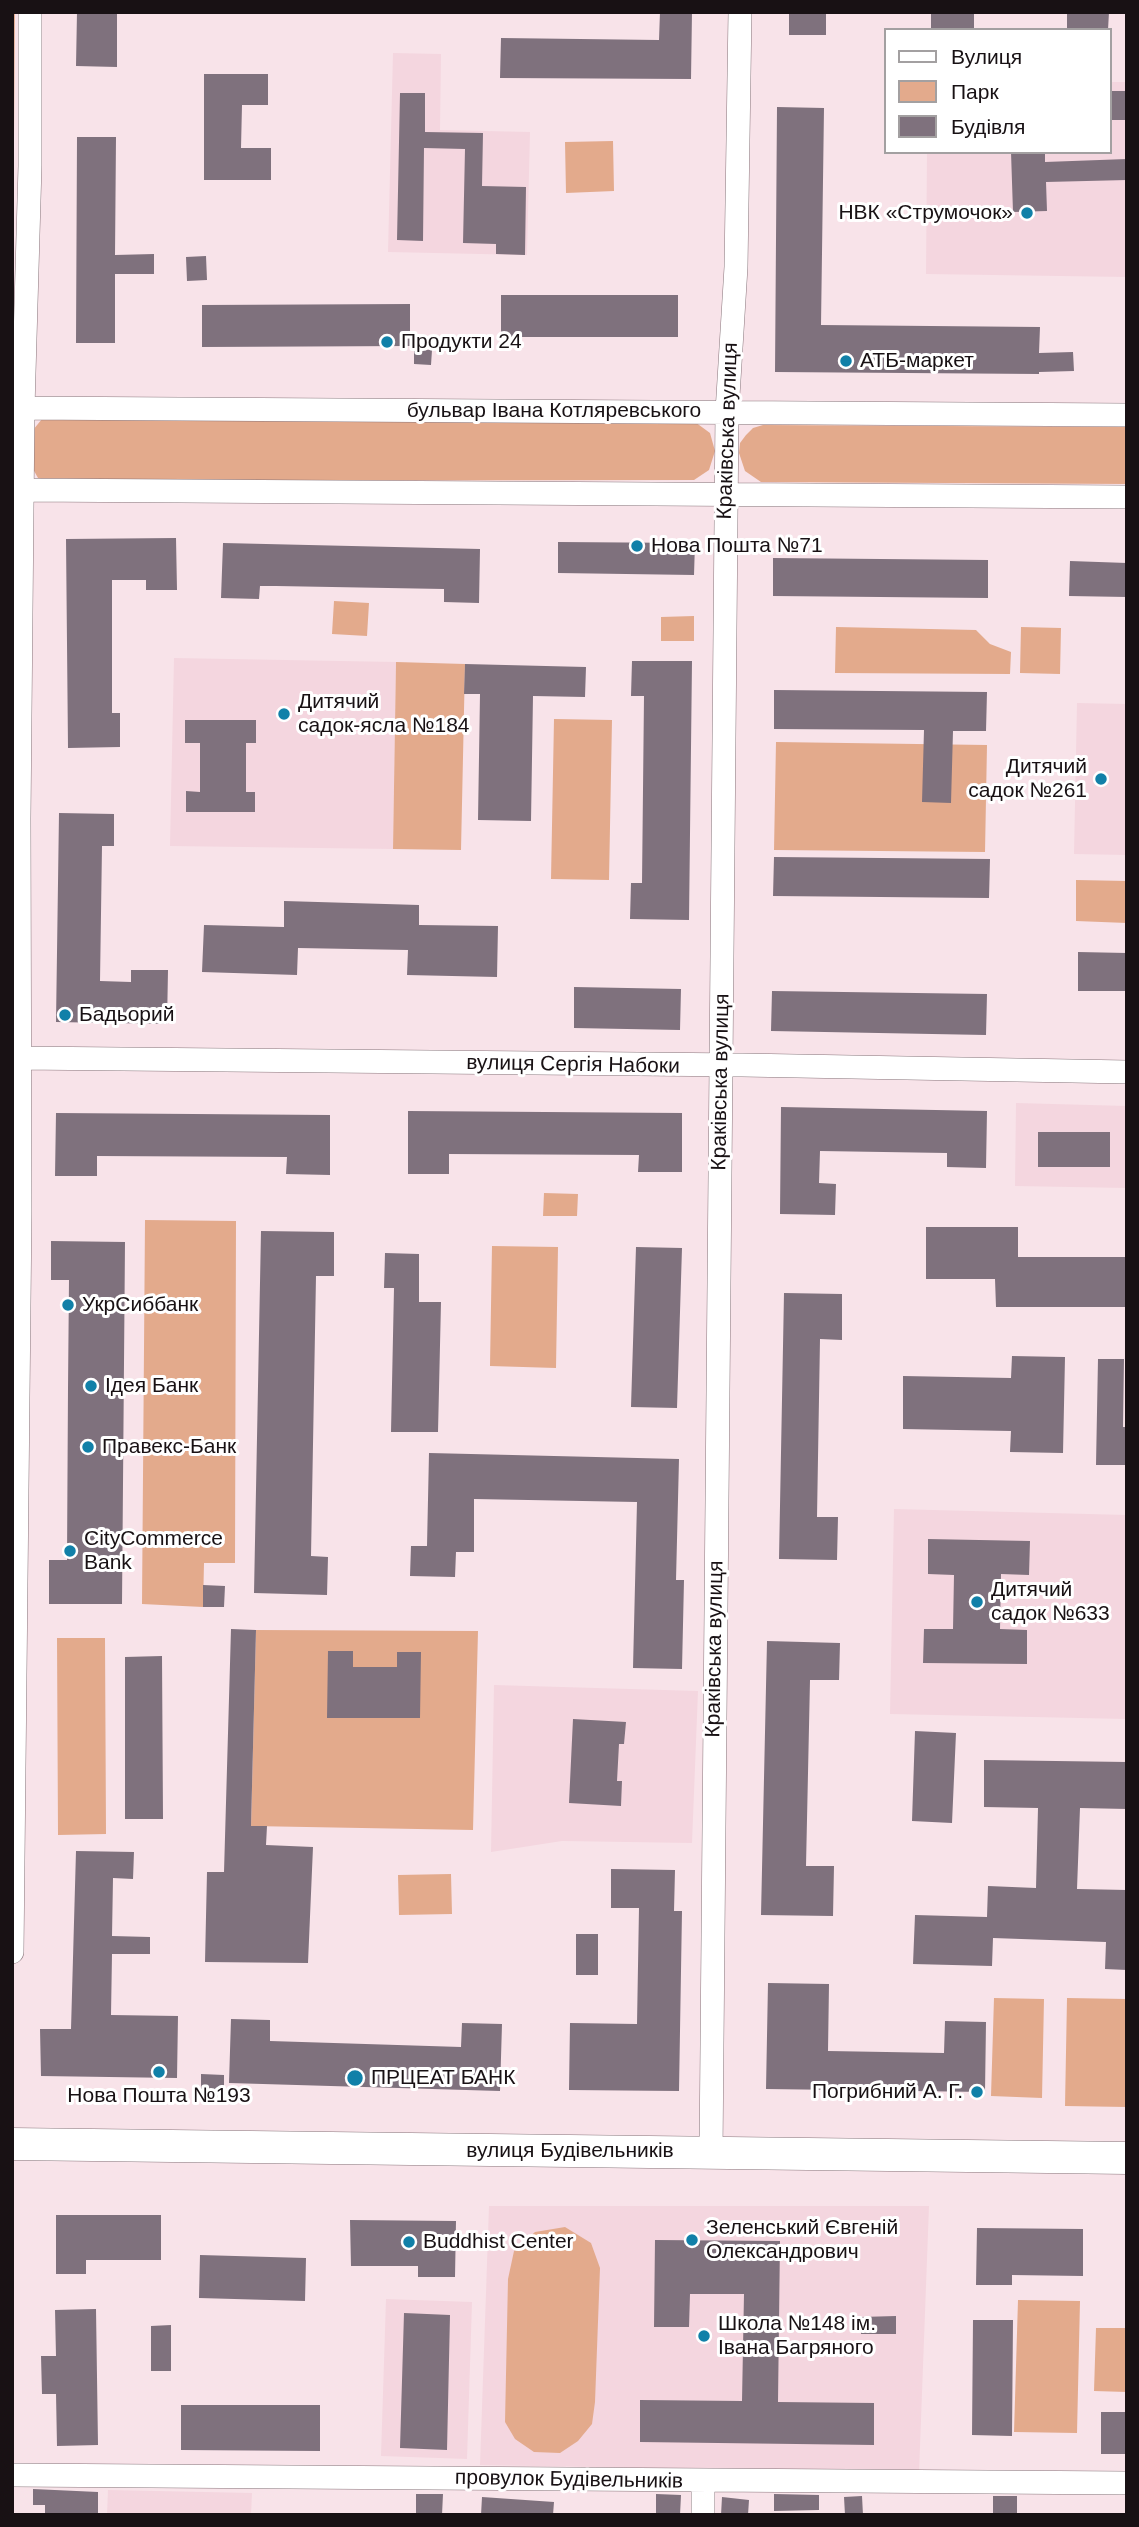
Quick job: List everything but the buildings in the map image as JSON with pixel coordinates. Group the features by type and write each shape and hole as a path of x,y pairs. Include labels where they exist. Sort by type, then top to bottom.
{"main road":[{"name":"вулиця Будівельників","path":"12,2144 1127,2158"}],"street":[{"path":"12,1952 20,1150 23,408 30,166 30,12"},
{"name":"Краківська вулиця","path":"711,2151 727,412 736,267 740,12"},
{"name":"бульвар Івана Котляревського","path":"23,408 1127,415"},
{"path":"24,490 1127,497"},
{"name":"вулиця Сергія Набоки","path":"19,1058 1127,1072"},
{"name":"провулок Будівельників","path":"12,2475 1127,2483"},
{"path":"703,2482 703,2515"}],"shaded area":[{"path":"393,53 441,54 440,130 530,132 527,255 388,252"},
{"name":"НВК «Струмочок»","path":"1111,82 1127,82 1127,277 926,274 927,154 1111,154"},
{"name":"Дитячий садок-ясла №184","path":"174,658 396,662 393,849 170,846"},
{"name":"Дитячий садок №261","path":"1077,703 1127,704 1127,855 1074,854"},
{"path":"1016,1103 1127,1106 1127,1188 1015,1186"},
{"path":"894,1509 1127,1515 1127,1719 890,1714"},
{"path":"494,1685 698,1691 692,1843 562,1841 491,1852"},
{"name":"Школа №148 ім. Івана Багряного","path":"489,2206 929,2206 919,2473 480,2465"},
{"path":"386,2299 472,2302 467,2459 381,2456"},
{"path":"108,2490 252,2493 251,2515 107,2515"}],"green space":[{"path":"12,12 15,12 12,391"},
{"path":"613,141 614,191 566,193 565,142"},
{"path":"42,419 695,422 710,433 715,451 709,470 694,480 48,481 38,478 33,469 33,430"},
{"path":"763,425 1127,427 1127,484 761,482 745,471 739,453 740,443 746,435 753,428"},
{"path":"334,601 369,603 367,636 332,634"},
{"path":"694,616 694,641 661,641 661,617"},
{"path":"836,627 976,630 990,644 1011,652 1010,674 835,673"},
{"path":"1021,627 1061,628 1060,674 1020,673"},
{"path":"396,662 465,664 461,850 393,849"},
{"path":"554,719 612,720 609,880 551,879"},
{"path":"776,742 987,745 985,852 774,850"},
{"path":"1076,880 1127,881 1127,923 1076,921"},
{"path":"544,1193 578,1194 577,1216 543,1216"},
{"path":"145,1220 236,1221 235,1563 204,1563 203,1607 142,1604"},
{"path":"492,1246 558,1247 556,1368 490,1366"},
{"path":"256,1630 478,1631 473,1830 251,1826"},
{"path":"57,1638 105,1638 106,1834 58,1835"},
{"path":"451,1874 452,1914 399,1915 398,1875"},
{"path":"994,1998 1044,1999 1042,2098 991,2096"},
{"path":"1067,1998 1127,1999 1127,2107 1065,2106"},
{"path":"565,2227 591,2243 600,2268 592,2424 578,2441 560,2453 534,2452 515,2439 505,2422 508,2279 514,2251 535,2232"},
{"path":"1018,2300 1080,2301 1077,2433 1014,2432"},
{"path":"1096,2328 1127,2328 1127,2392 1094,2391"}],"place":[{"name":"НВК «Струмочок»","path":"1027,213"},
{"name":"Продукти 24","path":"387,342"},
{"name":"АТБ-маркет","path":"846,361"},
{"name":"Нова Пошта №71","path":"637,546"},
{"name":"Дитячий садок-ясла №184","path":"284,714"},
{"name":"Дитячий садок №261","path":"1101,779"},
{"name":"Бадьорий","path":"65,1015"},
{"name":"УкрСиббанк","path":"68,1305"},
{"name":"Ідея Банк","path":"91,1386"},
{"name":"Правекс-Банк","path":"88,1447"},
{"name":"CityCommerce Bank","path":"70,1551"},
{"name":"Дитячий садок №633","path":"977,1602"},
{"name":"Нова Пошта №193","path":"159,2072"},
{"name":"ПРЦЕАТ БАНК","path":"355,2078"},
{"name":"Погрибний А. Г.","path":"977,2092"},
{"name":"Зеленський Євгеній Олександрович","path":"692,2240"},
{"name":"Buddhist Center","path":"409,2242"},
{"name":"Школа №148 ім. Івана Багряного","path":"704,2336"}]}
